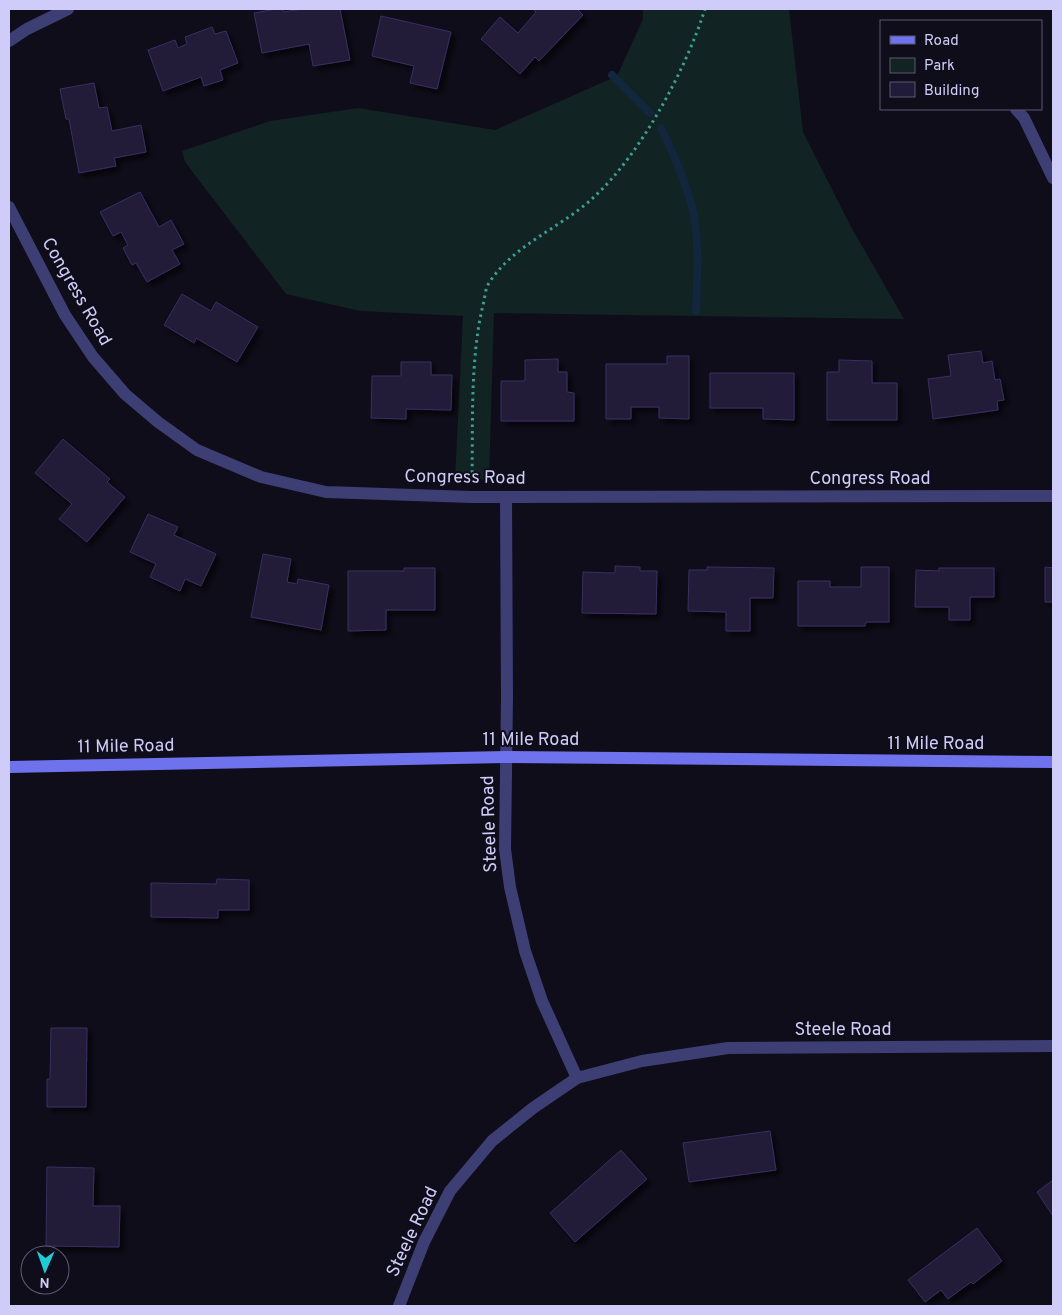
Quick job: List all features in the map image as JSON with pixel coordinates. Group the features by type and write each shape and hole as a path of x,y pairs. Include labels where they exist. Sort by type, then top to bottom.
{"street":[{"path":"9,41 68,9"},
{"path":"1017,110 1024,118 1053,178"},
{"name":"Congress Road","path":"9,207 65,315 93,358 125,394 158,422 197,450 261,478 326,492 471,497 1053,496"},
{"name":"Steele Road","path":"506,497 505,849 510,887 525,951 542,1001 577,1078"},
{"name":"11 Mile Road","path":"9,767 506,757 1053,762"},
{"name":"Steele Road","path":"399,1306 424,1242 450,1191 492,1141 533,1108 577,1078 642,1061 728,1048 1053,1046"}],"path":[{"path":"471,497 476,347 480,316 488,284 511,257 594,197 626,161 657,115 696,36 705,9"}],"green space":[{"path":"643,9 789,9 803,132 850,225 904,319 494,313 489,480 455,478 463,316 360,311 286,294 185,162 182,151 270,121 358,108 495,130 617,76 643,19"}],"building":[{"path":"283,9 283,12 303,9 340,9 350,60 313,66 309,44 262,53 254,13"},
{"path":"533,9 577,9 583,15 539,61 535,57 520,74 481,39 500,17 518,33 536,12"},
{"path":"381,16 451,32 437,89 410,83 414,66 372,56"},
{"path":"212,27 215,34 226,31 238,63 220,70 223,80 204,86 201,77 163,91 148,50 175,40 178,48 187,44 185,37"},
{"path":"94,83 99,108 107,107 112,131 141,125 146,152 114,158 116,166 79,173 69,119 66,119 60,89"},
{"path":"140,192 159,227 171,220 184,244 172,250 180,264 147,282 136,263 132,265 123,248 128,245 121,232 113,236 100,212"},
{"path":"182,294 211,311 216,302 258,327 237,362 196,338 194,343 164,325"},
{"path":"981,351 983,363 992,361 995,380 1000,379 1004,400 997,401 998,410 933,419 928,379 951,376 948,355"},
{"path":"667,356 689,356 689,419 659,418 659,407 631,407 631,419 606,419 606,364 667,364"},
{"path":"558,359 558,372 567,372 567,392 574,393 574,421 501,421 501,381 525,381 525,360"},
{"path":"839,360 872,361 872,383 897,383 897,420 827,420 827,372 839,372"},
{"path":"401,362 431,362 431,375 452,375 451,410 406,409 406,419 371,418 372,376 401,376"},
{"path":"710,373 794,373 794,420 763,419 763,408 710,408"},
{"path":"63,439 110,479 107,482 125,497 87,542 59,519 72,504 35,473"},
{"path":"148,514 178,527 174,535 216,554 201,586 185,579 180,591 150,577 156,564 130,552"},
{"path":"263,554 291,559 287,582 297,584 298,579 329,585 321,630 251,617"},
{"path":"615,566 640,567 640,571 657,571 656,614 582,613 583,572 615,573"},
{"path":"707,567 774,568 773,598 750,598 750,631 726,631 726,612 688,611 689,570 707,570"},
{"path":"861,567 889,567 889,622 866,622 865,626 798,626 798,581 830,581 830,587 861,587"},
{"path":"1045,567 1053,568 1053,602 1045,602"},
{"path":"404,568 435,568 435,610 386,610 386,630 348,631 348,571 404,571"},
{"path":"939,568 994,568 994,597 970,597 970,620 949,620 949,607 915,607 916,570 939,571"},
{"path":"217,879 249,880 249,910 218,910 218,918 151,917 151,883 216,884"},
{"path":"51,1028 87,1028 86,1107 47,1107 47,1079 50,1079"},
{"path":"770,1131 776,1170 689,1182 683,1143"},
{"path":"621,1150 647,1179 575,1242 550,1213"},
{"path":"47,1167 94,1168 93,1206 120,1206 119,1247 46,1245"},
{"path":"1053,1180 1053,1216 1037,1192"},
{"path":"977,1228 1002,1261 973,1284 971,1282 948,1299 941,1290 925,1302 908,1280"}],"waterway":[{"path":"612,75 650,113"},
{"path":"661,128 682,176 695,219 697,259 696,311"}]}
